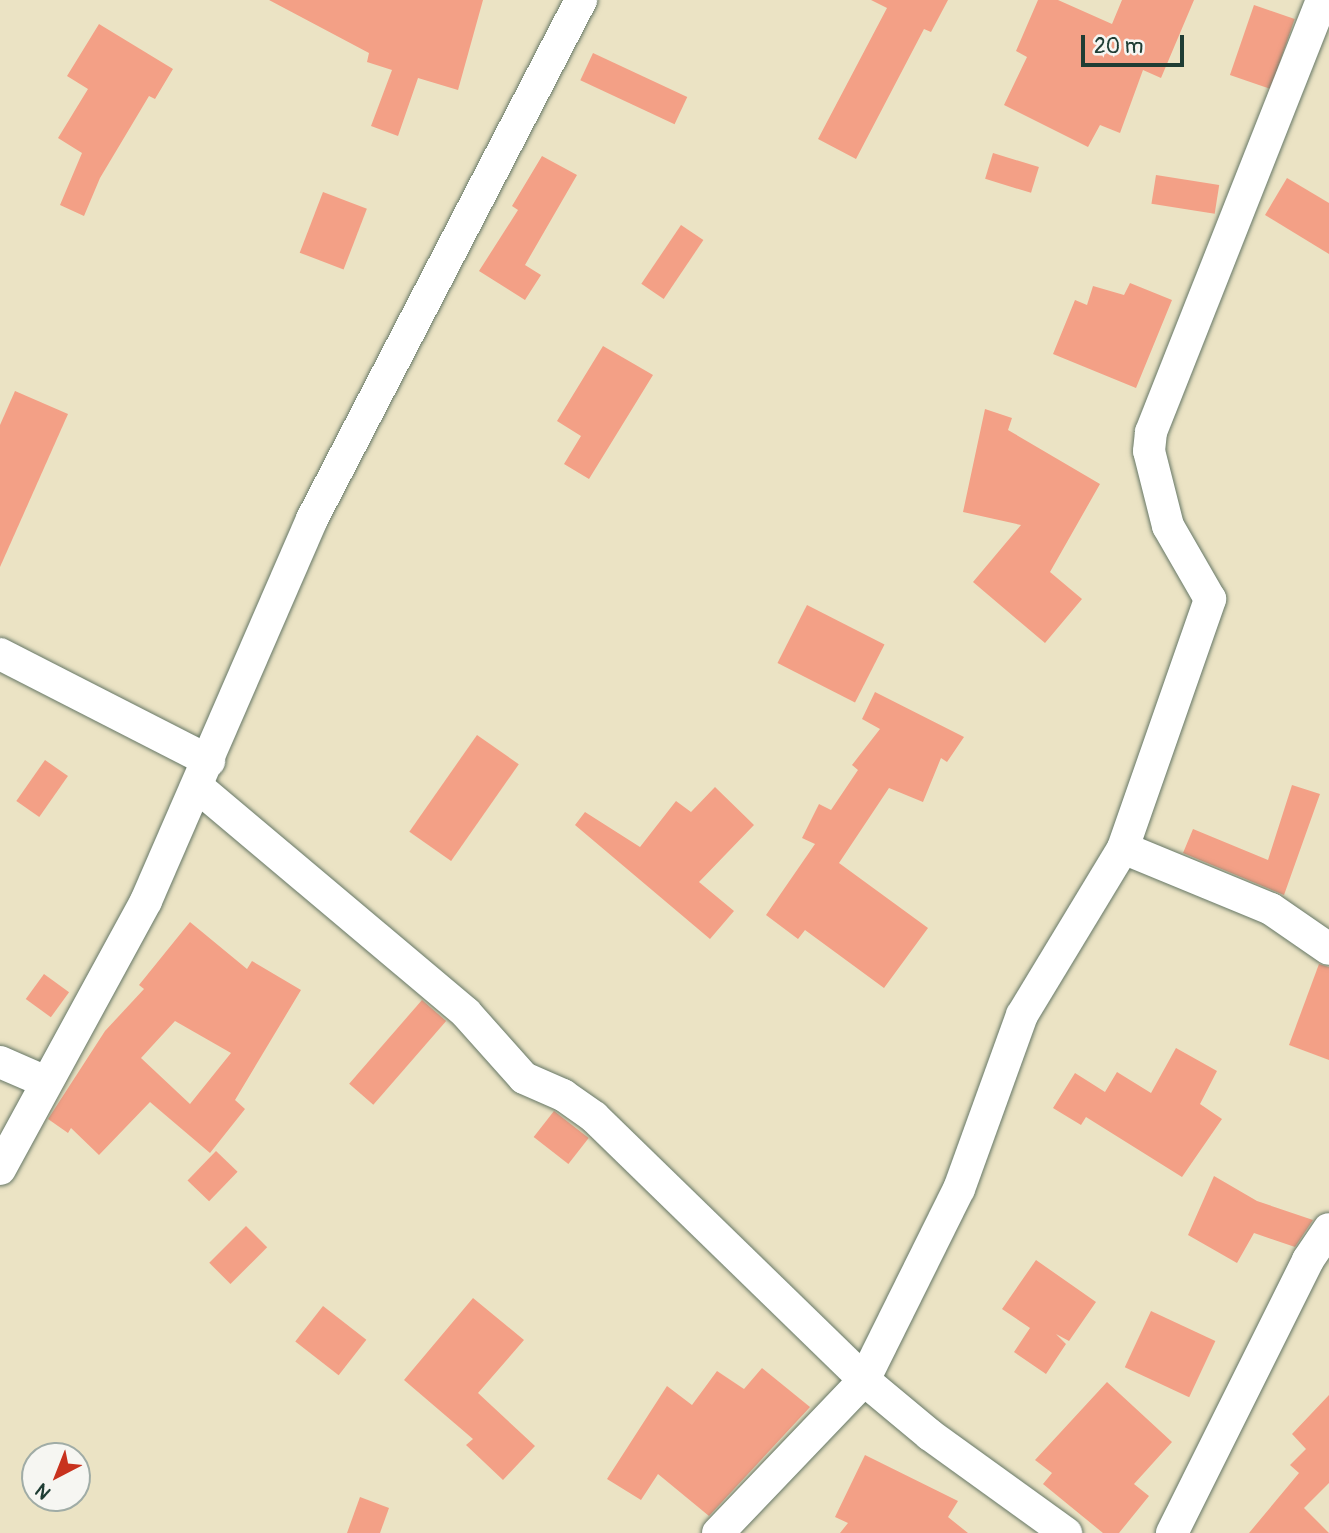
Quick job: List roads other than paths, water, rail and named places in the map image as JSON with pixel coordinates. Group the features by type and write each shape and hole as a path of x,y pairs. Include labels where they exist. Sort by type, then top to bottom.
{"street":[{"path":"0,1169 44,1081 146,901 204,775 312,519 581,0"},
{"path":"718,1533 864,1380 959,1189 1022,1015 1123,848 1210,599 1168,526 1149,451 1151,432 1322,0"},
{"path":"0,654 204,775 466,1013 524,1078 563,1095 594,1117 864,1380 930,1435 1066,1533"},
{"path":"1123,848 1271,909 1329,949"},
{"path":"0,1062 44,1081"},
{"path":"1172,1533 1308,1260 1329,1229"}]}
